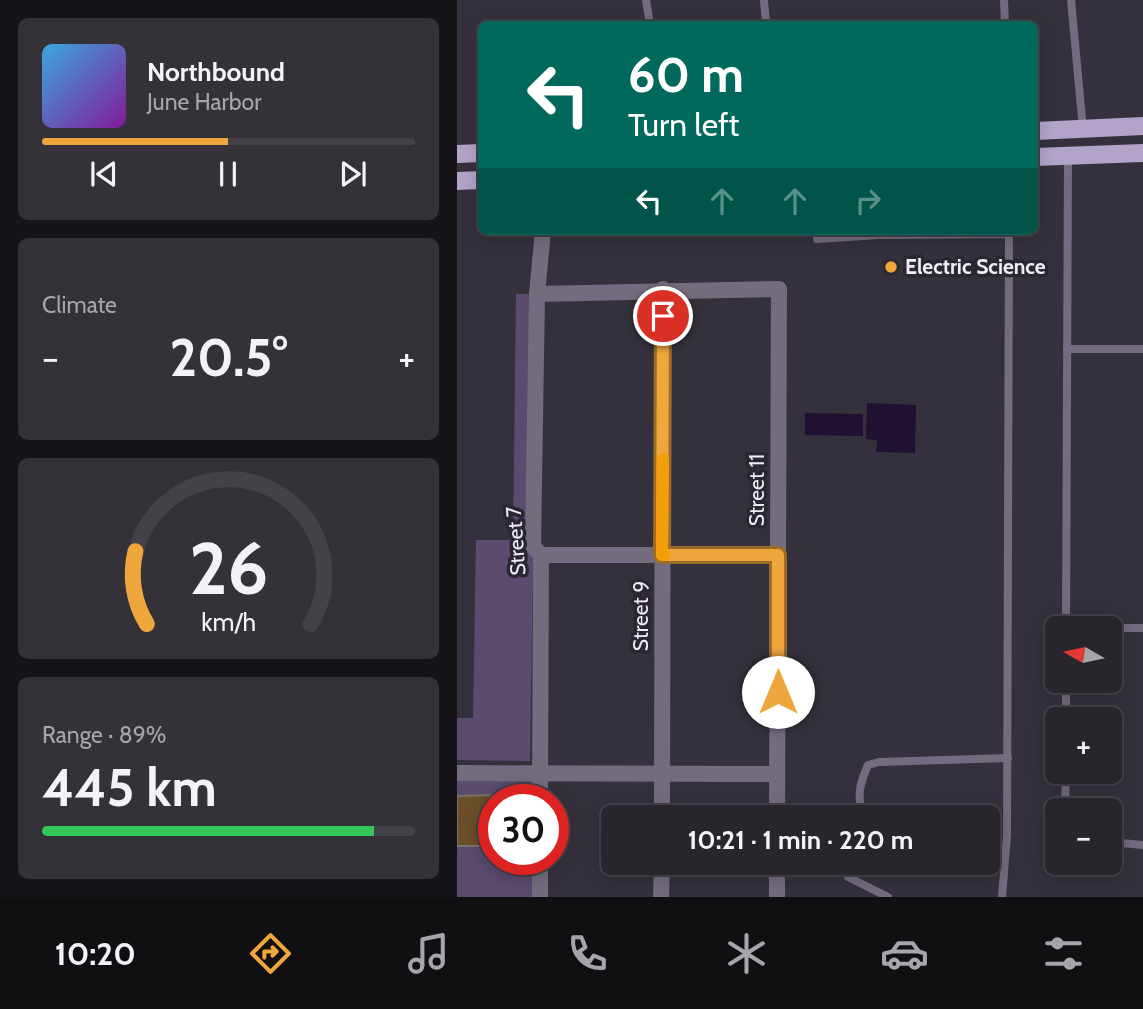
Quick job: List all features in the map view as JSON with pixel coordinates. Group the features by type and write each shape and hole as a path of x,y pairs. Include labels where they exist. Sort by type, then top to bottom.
{"main road":[{"path":"1038,131 1143,126"},
{"path":"457,153 478,153"},
{"path":"1038,157 1143,153"},
{"path":"457,181 478,180"}],"street":[{"name":"Street 7","path":"540,784 540,555 533,546 537,294 541,235"},
{"path":"537,294 663,289"},
{"name":"Street 11","path":"663,289 779,289 777,805"},
{"name":"Street 9","path":"662,805 663,289"},
{"path":"540,555 778,555"},
{"path":"457,773 777,774"},
{"path":"540,875 540,897"},
{"path":"662,875 662,897"},
{"path":"777,875 777,897"}],"lane":[{"path":"645,0 649,21"},
{"path":"764,0 766,21"},
{"path":"1004,0 1005,21"},
{"path":"1071,0 1083,128"},
{"path":"1066,616 1068,156"},
{"path":"817,239 858,235"},
{"path":"1002,897 1007,835 1008,758 1009,235"},
{"path":"1067,349 1143,349"},
{"path":"1122,628 1143,628"},
{"path":"859,805 859,785 868,765 879,762 1008,758"},
{"path":"1122,843 1143,845"},
{"path":"848,877 888,897"}],"shaded area":[{"path":"516,294 537,294 530,761 457,760 457,718 473,718 476,540 513,540"},
{"path":"867,403 916,405 915,453 876,452 877,440 866,439"},
{"path":"805,413 863,414 863,436 805,435"},
{"path":"457,778 535,779 535,784 478,784 478,875 534,875 534,897 457,897"}],"building":[{"path":"478,795 478,846 457,846 457,796"}],"slow traffic":[{"path":"663,459 662,555 665,555"}],"place":[{"name":"Electric Science","path":"891,267"}],"route":[{"path":"663,316 662,555 778,555 778,692"}]}
